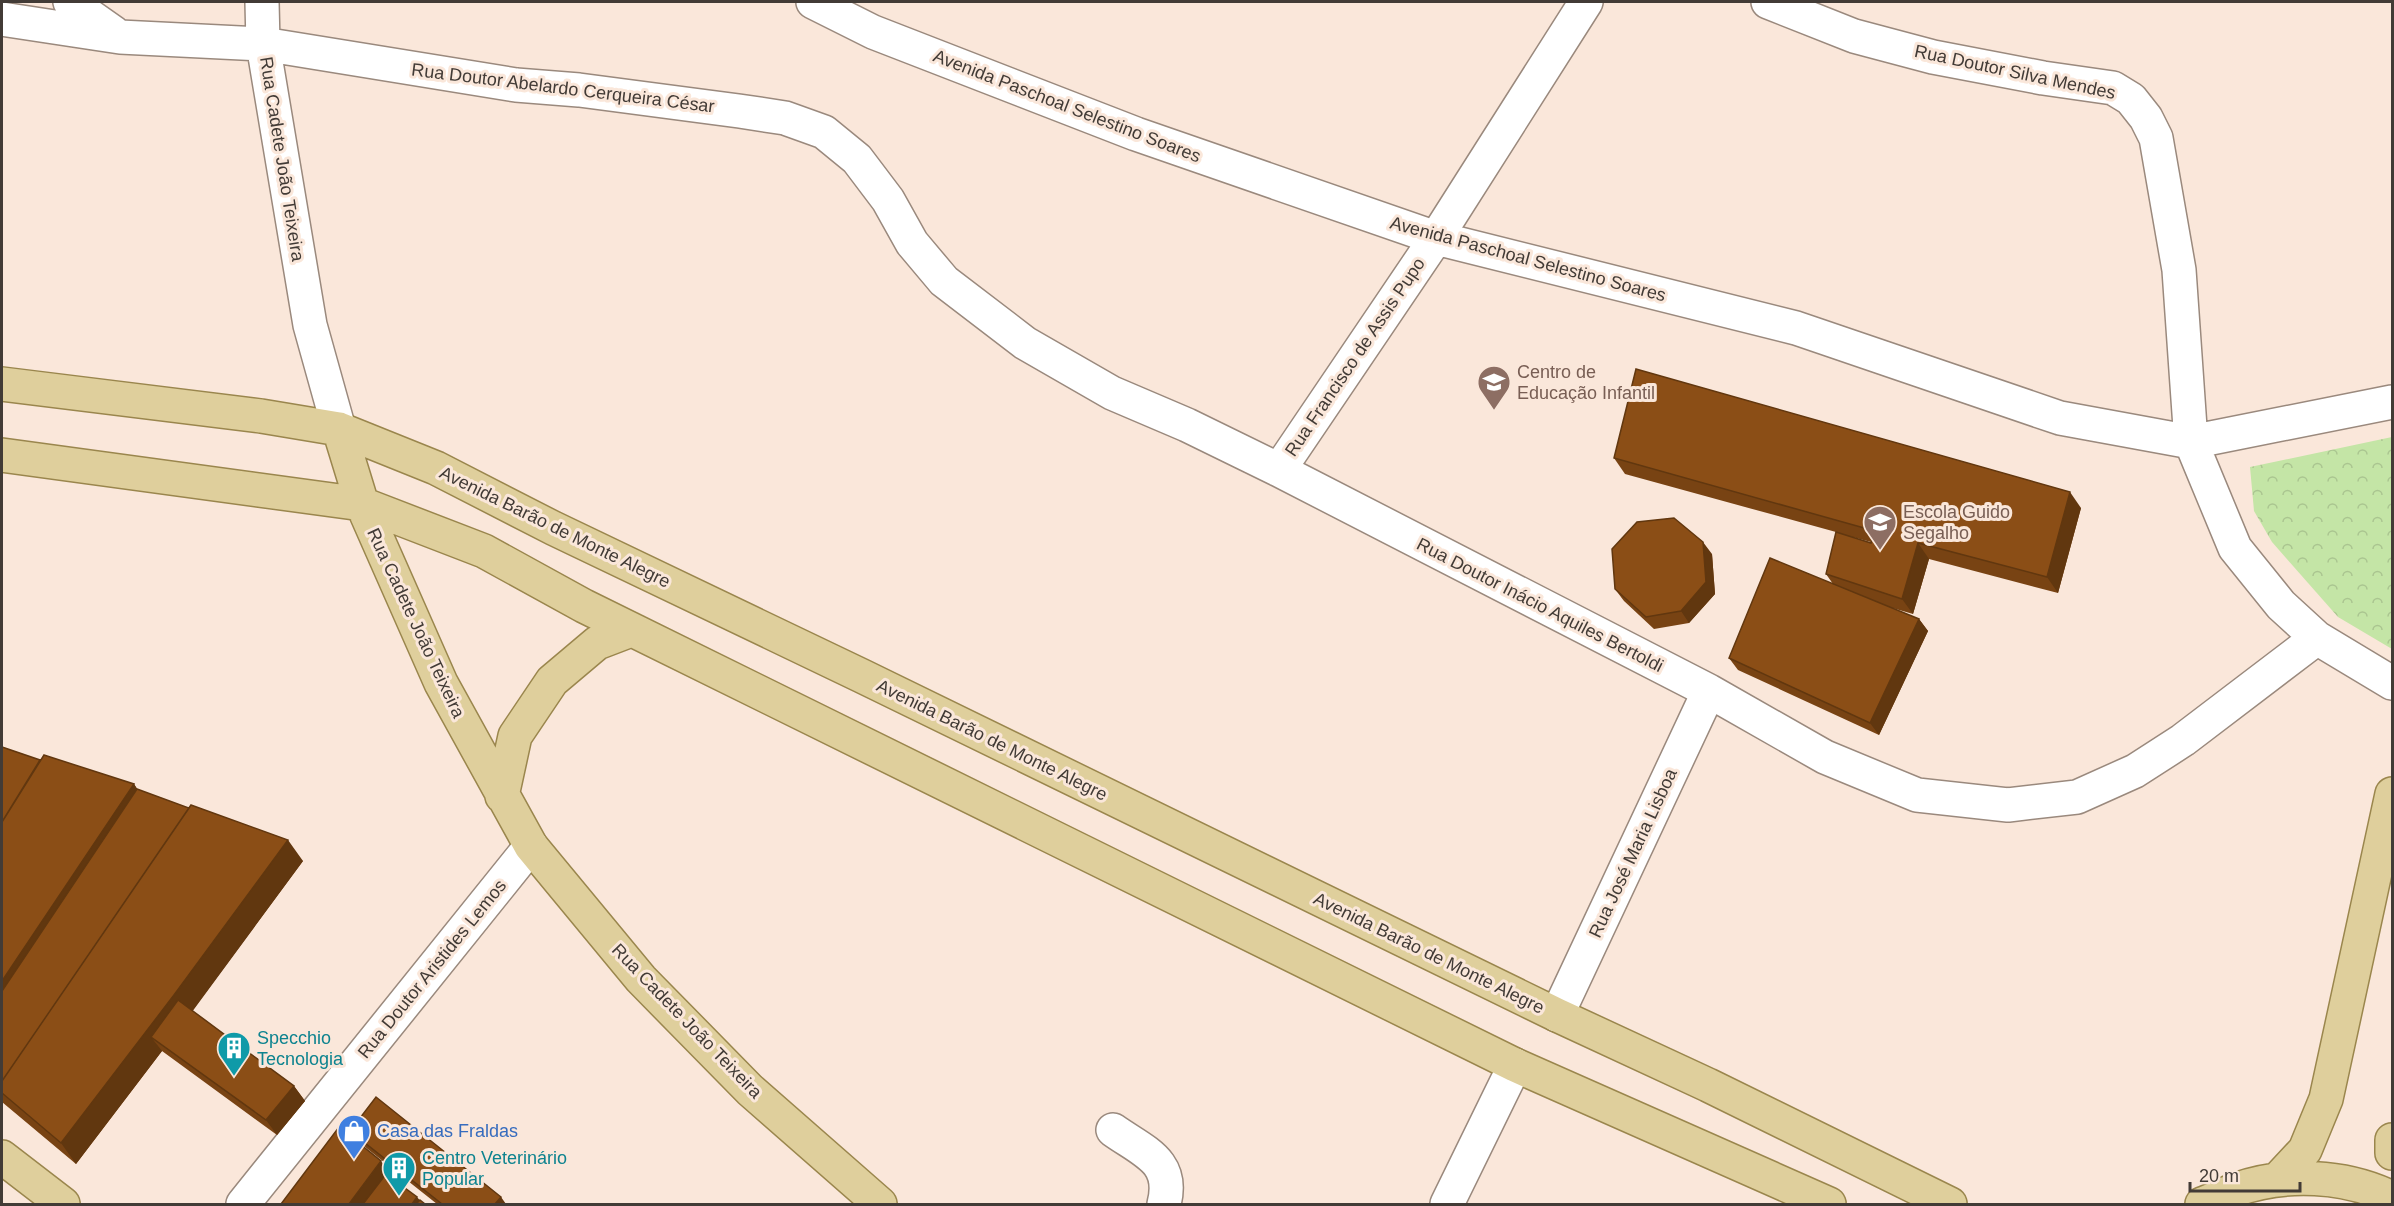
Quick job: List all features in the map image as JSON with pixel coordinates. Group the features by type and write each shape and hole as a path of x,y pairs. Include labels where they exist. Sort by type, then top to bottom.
{"main road":[{"name":"Avenida Barão de Monte Alegre","path":"2,384 261,416 339,429 436,468 553,528 1950,1204"},
{"name":"Rua Cadete João Teixeira","path":"339,429 362,504 441,683 531,846 641,979 750,1090 869,1202"},
{"path":"2,456 362,504 484,551 631,630 1515,1065 1829,1204"},
{"path":"502,796 515,736 552,681 597,643 631,630"},
{"path":"2277,1180 2305,1150 2326,1099 2392,794"},
{"path":"2392,1140 2392,1153"},
{"path":"2,1157 63,1204"},
{"path":"2202,1204 2237,1189 2277,1180 2326,1179 2374,1189 2392,1198"}],"street":[{"path":"70,2 120,37"},
{"name":"Rua Cadete João Teixeira","path":"262,2 263,44 310,325 339,429"},
{"name":"Avenida Paschoal Selestino Soares","path":"813,2 873,32 1136,134 1436,238 1796,328 2060,418 2191,442 2392,402"},
{"name":"Rua Francisco de Assis Pupo","path":"1279,470 1436,238 1586,2"},
{"name":"Rua Doutor Silva Mendes","path":"1768,2 1854,36 1933,57 2043,78 2113,88 2132,99 2146,118 2156,138 2179,270 2191,442"},
{"name":"Rua Doutor Abelardo Cerqueira César","path":"2,19 120,37 263,44 516,85 579,90 785,118 825,132"},
{"name":"Rua Doutor Inácio Aquiles Bertoldi","path":"825,132 857,159 888,200 912,243 945,281 1025,343 1112,393 1187,425 1279,470 1709,691 1825,757 1917,795 2008,805 2077,797 2135,771 2183,740 2317,638"},
{"path":"2191,442 2235,548 2281,605 2317,638 2392,683"},
{"name":"Rua José Maria Lisboa","path":"1557,1015 1709,691"},
{"name":"Rua Doutor Aristides Lemos","path":"243,1204 531,846"},
{"path":"1447,1204 1515,1065"},
{"path":"1113,1130 1160,1164 1168,1182 1164,1204"}],"green space":[{"path":"2392,437 2392,649 2338,617 2272,542 2254,511 2250,467"}],"building":[{"path":"1636,369 2070,492 2047,577 1918,543 1902,599 1826,574 1836,532 1871,543 1875,531 1614,458"},
{"path":"1674,518 1703,542 1706,582 1681,611 1646,617 1615,589 1612,549 1637,522"},
{"path":"1770,558 1919,619 1870,723 1729,658"},
{"path":"2,747 40,760 2,822"},
{"path":"44,755 134,784 2,981 2,822"},
{"path":"137,789 189,808 2,1081 2,991"},
{"path":"191,805 288,840 61,1143 2,1093 2,1081"},
{"name":"Specchio Tecnologia","path":"178,1000 294,1086 266,1120 151,1037"},
{"path":"376,1097 501,1197 495,1204 442,1204 350,1131"},
{"path":"339,1127 381,1161 349,1204 281,1204"},
{"path":"386,1174 417,1197 412,1204 363,1204"}],"place":[{"name":"Centro de Educação Infantil","path":"1494,411"},
{"name":"Escola Guido Segalho","path":"1880,551"},
{"name":"Specchio Tecnologia","path":"234,1077"},
{"name":"Casa das Fraldas","path":"354,1160"},
{"name":"Centro Veterinário Popular","path":"399,1197"}]}
